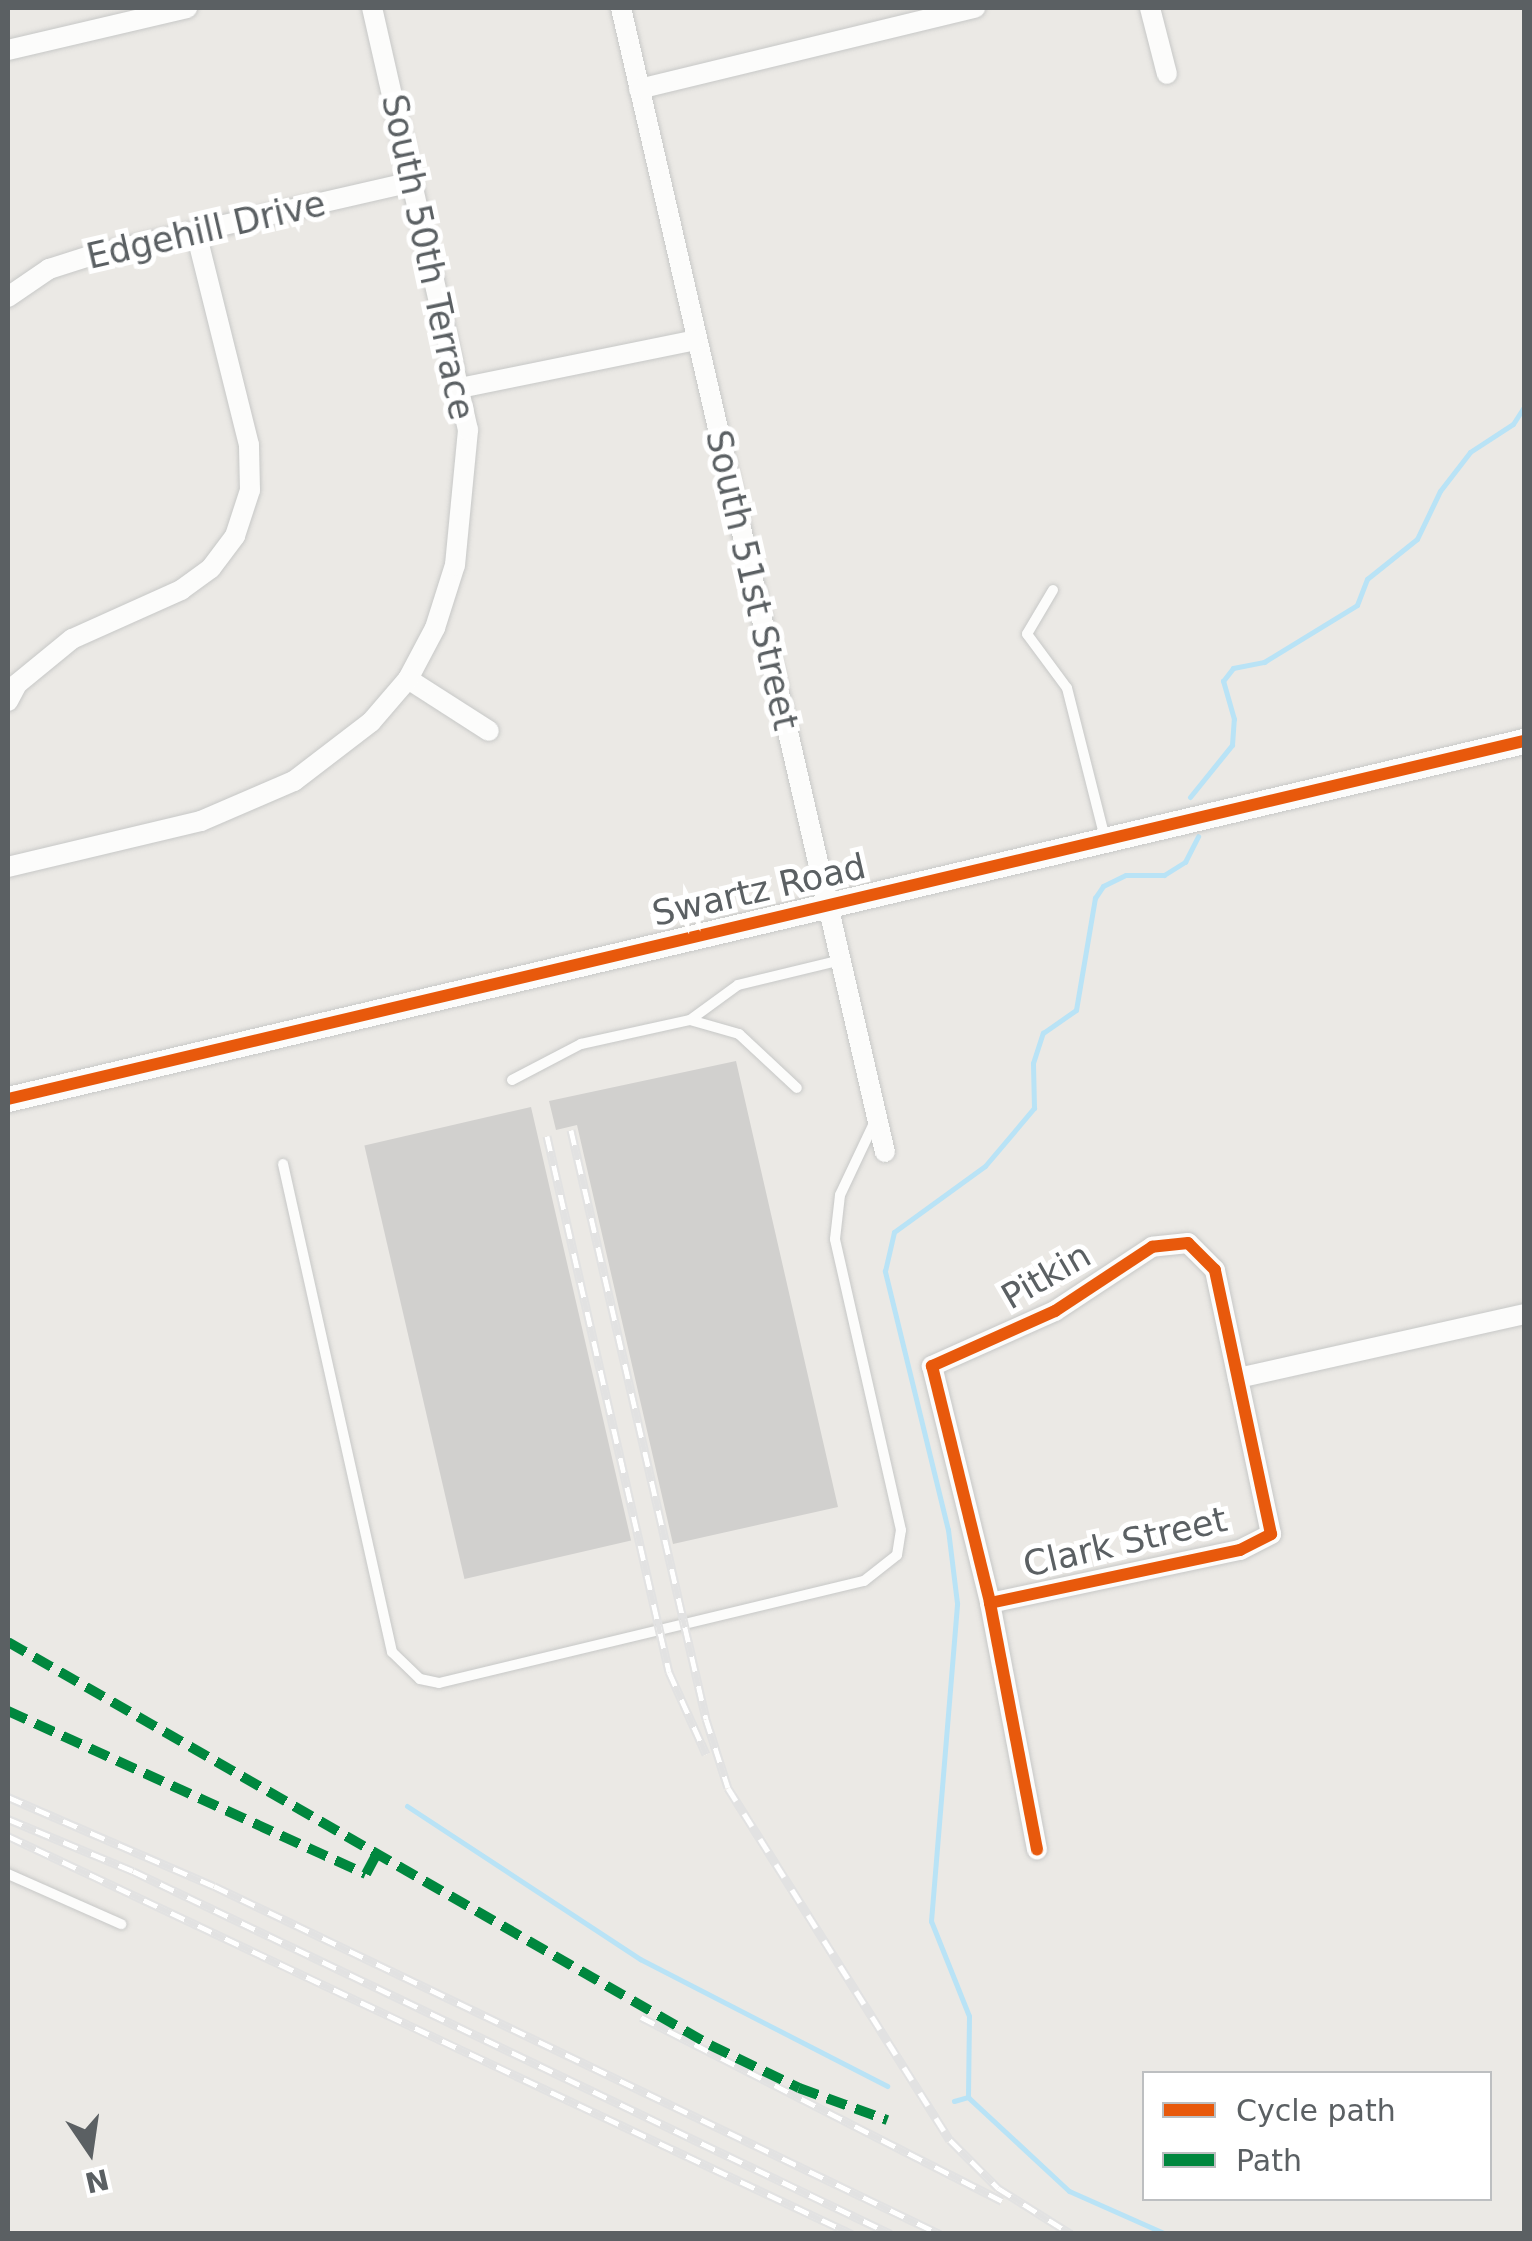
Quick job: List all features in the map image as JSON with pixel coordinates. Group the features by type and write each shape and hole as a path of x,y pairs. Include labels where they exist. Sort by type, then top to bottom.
{"street":[{"path":"8,50 187,8"},
{"name":"South 50th Terrace","path":"8,867 202,821 294,782 371,722 408,678 434,628 455,565 468,430 372,8"},
{"name":"South 51st Street","path":"621,8 885,1152"},
{"path":"639,88 975,8"},
{"path":"1150,8 1167,74"},
{"name":"Edgehill Drive","path":"8,297 78,260 412,182"},
{"path":"8,701 17,684 72,640 181,590 211,568 235,536 250,490 249,445 196,232"},
{"path":"460,388 696,340"},
{"path":"408,678 489,731"},
{"name":"Swartz Road","path":"8,1099 1524,741"},
{"name":"Pitkin","path":"990,1603 932,1366 1055,1311 1152,1247 1188,1244 1215,1270 1238,1378"},
{"path":"1238,1378 1524,1314"},
{"name":"Clark Street","path":"990,1603 1240,1550 1270,1534 1238,1378"},
{"path":"990,1603 1037,1850"}],"lane":[{"path":"1052,590 1027,634 1067,688 1105,840"},
{"path":"512,1080 581,1044 690,1020 738,985 842,960"},
{"path":"690,1020 739,1034 797,1088"},
{"path":"283,1164 392,1652 420,1680 440,1682 864,1581 897,1555 902,1530 835,1239 840,1195 878,1115"},
{"path":"8,1874 121,1924"}],"building":[{"path":"736,1061 838,1507 673,1544 577,1125 556,1130 549,1101"},
{"path":"531,1107 631,1541 464,1579 364,1145"}],"waterway":[{"path":"1190,797 1232,745 1234,719 1223,681 1233,668 1264,662 1357,605 1367,579 1417,539 1440,491 1470,452 1513,424 1524,407"},
{"path":"1166,2234 1069,2191 968,2097 969,2016 931,1921 957,1603 948,1530 885,1271 894,1232 985,1166 1034,1108 1033,1063 1043,1033 1076,1010 1095,898 1103,886 1126,875 1164,875 1185,862 1198,836"},
{"path":"407,1806 640,1959 887,2086"},
{"path":"954,2101 968,2097"}],"railway":[{"path":"571,1130 706,1719 728,1788 950,2140 998,2188 1071,2234"},
{"path":"547,1136 669,1672 706,1754"},
{"path":"8,1797 214,1886 940,2234"},
{"path":"8,1819 133,1871 891,2234"},
{"path":"8,1836 852,2234"},
{"path":"641,2017 1002,2201"}],"marked path":[{"path":"8,1642 710,2045 799,2088 887,2120"},
{"path":"8,1711 366,1874 375,1857"}],"cycle path":[{"path":"8,1099 1524,741"},
{"path":"990,1603 1240,1550 1271,1534 1215,1270 1188,1243 1152,1247 1055,1311 932,1366 990,1603 1037,1850"}]}
